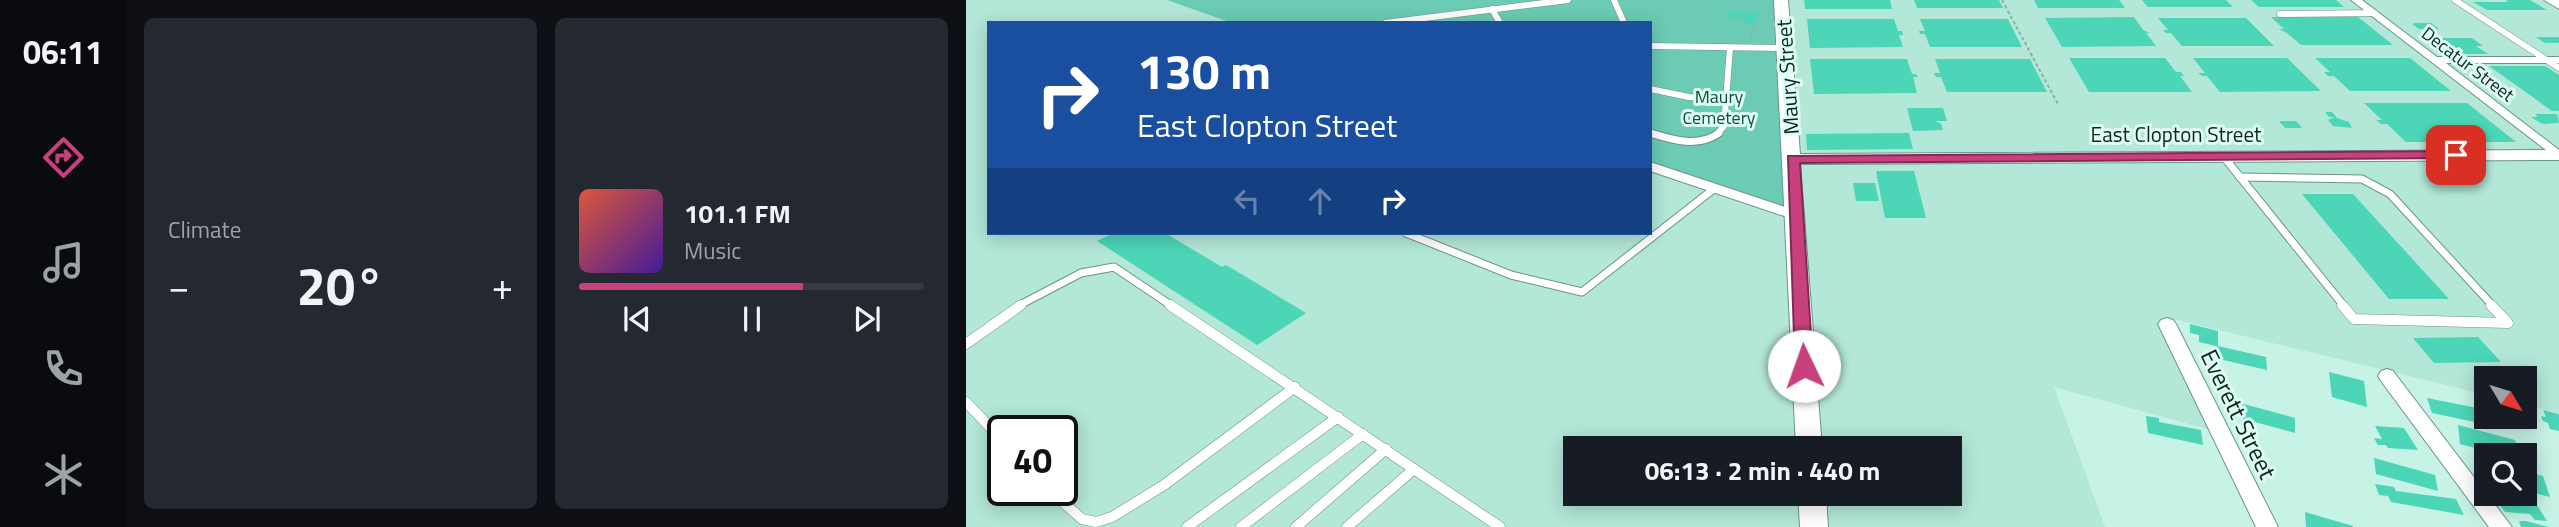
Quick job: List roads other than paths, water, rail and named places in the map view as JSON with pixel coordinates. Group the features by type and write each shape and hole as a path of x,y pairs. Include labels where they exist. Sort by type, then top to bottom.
{"main road":[{"path":"2552,0 2559,4"}],"street":[{"name":"Maury Street","path":"1781,0 1808,436"},
{"name":"Decatur Street","path":"2356,0 2559,155"},
{"path":"2434,60 2553,60"},
{"name":"East Clopton Street","path":"1793,159 2559,155"},
{"path":"1652,167 1795,215"},
{"name":"Everett Street","path":"2167,324 2267,527"},
{"path":"2387,376 2501,527"},
{"path":"1813,506 1814,527"}],"lane":[{"path":"1400,21 1568,0"},
{"path":"1614,0 1623,21"},
{"path":"2455,0 2553,60 2559,68"},
{"path":"1492,9 1499,21"},
{"path":"2280,14 2374,13"},
{"path":"1652,46 1785,48"},
{"path":"1652,132 1694,142 1713,137 1724,126 1730,48"},
{"path":"1652,89 1689,97 1726,100"},
{"path":"2224,157 2240,177 2354,319 2508,323 2390,194 2362,179 2240,177"},
{"path":"1411,235 1511,275 1582,292 1715,188"},
{"path":"966,344 1021,306 1080,272 1104,265 1114,267 1500,527"},
{"path":"1064,506 1074,516 1097,522 1127,508 1295,387"},
{"path":"966,402 987,424"},
{"path":"1187,527 1338,416"},
{"path":"1241,527 1363,434"},
{"path":"1296,527 1386,449"},
{"path":"1347,527 1414,469"}],"park label":[{"name":"Maury Cemetery","path":"1719,106"}]}
